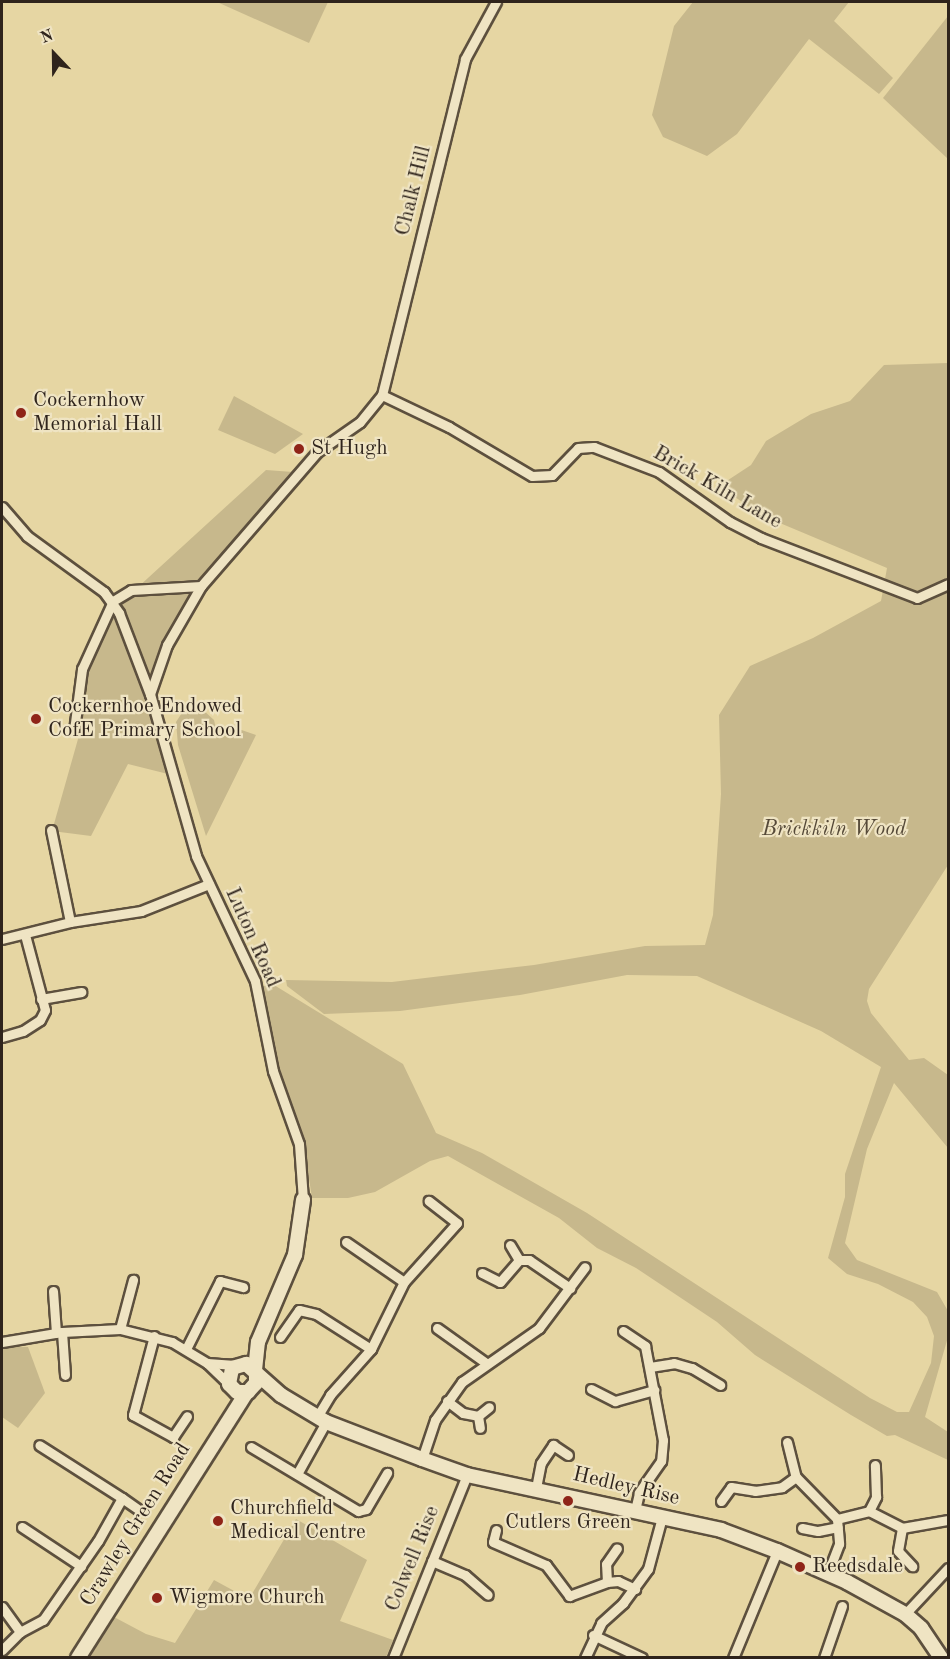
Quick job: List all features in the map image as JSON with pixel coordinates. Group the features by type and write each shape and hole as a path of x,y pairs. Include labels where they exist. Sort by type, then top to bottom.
{"street":[{"name":"Chalk Hill","path":"382,394 465,59 495,2"},
{"name":"Brick Kiln Lane","path":"382,394 449,427 532,477 552,475 578,448 594,447 659,472 730,522 761,538 917,598 948,584"},
{"path":"150,694 165,651 201,586 317,452 360,422 382,394"},
{"path":"2,507 27,536 113,602"},
{"path":"74,730 82,669 113,602 131,590 201,586"},
{"name":"Luton Road","path":"113,602 150,694 186,825 209,884 255,981 273,1071 299,1144 303,1200"},
{"path":"51,830 70,922"},
{"path":"2,939 11,934 25,935 70,922 141,911 209,884"},
{"path":"2,1037 23,1031 40,1020 45,1010 25,935"},
{"path":"41,999 81,992"},
{"path":"248,1392 255,1372 258,1342 295,1255 303,1200"},
{"path":"297,1474 330,1395 371,1349 404,1282 457,1223 429,1201"},
{"path":"346,1242 404,1282"},
{"path":"510,1245 519,1260"},
{"path":"482,1273 500,1282 519,1260 529,1260 570,1288"},
{"path":"422,1459 435,1420 462,1382 539,1328 585,1268"},
{"path":"120,1329 132,1280"},
{"path":"186,1349 220,1281 243,1287"},
{"path":"53,1291 65,1375"},
{"path":"280,1337 299,1310 316,1314 371,1349"},
{"path":"437,1328 486,1363"},
{"path":"2,1342 59,1332 120,1329 154,1335 186,1349 207,1363 230,1385"},
{"path":"622,1331 645,1346 663,1440 661,1461 639,1493 634,1510"},
{"path":"154,1335 133,1415 173,1437 187,1416"},
{"path":"207,1363 237,1365 258,1342"},
{"path":"650,1367 674,1363 692,1368 720,1385"},
{"name":"Hedley Rise","path":"237,1365 255,1372 281,1395 321,1420 422,1459 467,1474 721,1530 777,1551 828,1573 905,1614 921,1628 941,1658"},
{"name":"Crawley Green Road","path":"229,1415 228,1375 237,1365"},
{"name":"Hedley Rise","path":"230,1385 248,1392 281,1395"},
{"path":"591,1389 615,1401 654,1390"},
{"name":"Crawley Green Road","path":"78,1658 229,1415 248,1392"},
{"path":"447,1401 463,1413 478,1416"},
{"path":"478,1416 489,1407"},
{"path":"478,1416 480,1428"},
{"path":"787,1442 796,1477 838,1523 839,1544 828,1573"},
{"path":"39,1445 138,1509"},
{"path":"536,1488 541,1463 553,1445 568,1455"},
{"path":"251,1447 358,1511 366,1509 387,1473"},
{"path":"802,1527 818,1531 869,1511 876,1497 875,1465"},
{"name":"Colwell Rise","path":"393,1658 467,1474"},
{"path":"721,1500 731,1487 755,1491 782,1487 796,1477"},
{"path":"2,1650 20,1632 43,1620 81,1566 122,1498"},
{"path":"869,1511 902,1528 948,1520"},
{"path":"585,1658 593,1635 636,1589 648,1569 662,1516"},
{"path":"22,1527 81,1566"},
{"path":"902,1528 898,1551 912,1566"},
{"path":"496,1530 493,1542 546,1565 569,1596 607,1582 618,1581 636,1589"},
{"path":"607,1582 606,1564 617,1548"},
{"path":"733,1658 777,1551"},
{"path":"432,1561 465,1575 488,1595"},
{"path":"905,1614 948,1568"},
{"path":"824,1658 842,1606"},
{"path":"2,1607 20,1632"},
{"path":"593,1635 642,1658"}],"green space":[{"path":"217,2 328,2 309,43"},
{"path":"693,2 849,2 834,21 893,78 879,94 809,39 737,134 707,156 663,137 652,115 674,26"},
{"path":"948,16 948,159 883,98"},
{"name":"Brickkiln Wood","path":"948,363 948,865 869,989 867,1001 871,1013 909,1060 924,1058 948,1075 948,1148 894,1083 867,1149 845,1243 857,1260 937,1292 948,1311 948,1337 925,1417 948,1432 948,1460 895,1435 887,1436 851,1415 755,1355 717,1322 636,1268 597,1248 559,1218 448,1156 430,1161 375,1192 348,1198 312,1198 305,1153 279,1075 263,986 274,985 403,1064 436,1133 482,1153 587,1213 870,1398 897,1412 909,1412 931,1363 934,1336 927,1317 913,1302 878,1284 847,1274 828,1258 845,1197 845,1174 881,1067 821,1031 697,976 627,975 520,995 400,1011 324,1014 287,986 286,980 392,982 534,965 645,946 705,945 713,915 721,794 719,715 750,666 813,638 881,601 887,568 761,515 719,486 751,465 766,441 811,414 850,401 884,365"},
{"path":"234,396 303,434 275,454 218,430"},
{"path":"266,470 293,472 207,574 160,651 152,674 147,705 168,774 128,764 91,836 52,831 80,732 87,668 113,610"},
{"path":"191,699 214,720 217,733 230,726 256,735 206,836 178,745 176,722"},
{"path":"2,1347 28,1347 45,1393 18,1428 2,1417"},
{"path":"296,1519 367,1560 340,1621 393,1640 386,1657 87,1657 114,1617 146,1634 175,1643 214,1580 249,1599"}],"place":[{"name":"Cockernhow Memorial Hall","path":"21,413"},
{"name":"St Hugh","path":"299,449"},
{"name":"Cockernhoe Endowed CofE Primary School","path":"36,719"},
{"name":"Cutlers Green","path":"568,1501"},
{"name":"Churchfield Medical Centre","path":"218,1521"},
{"name":"Reedsdale","path":"800,1567"},
{"name":"Wigmore Church","path":"157,1598"}]}
